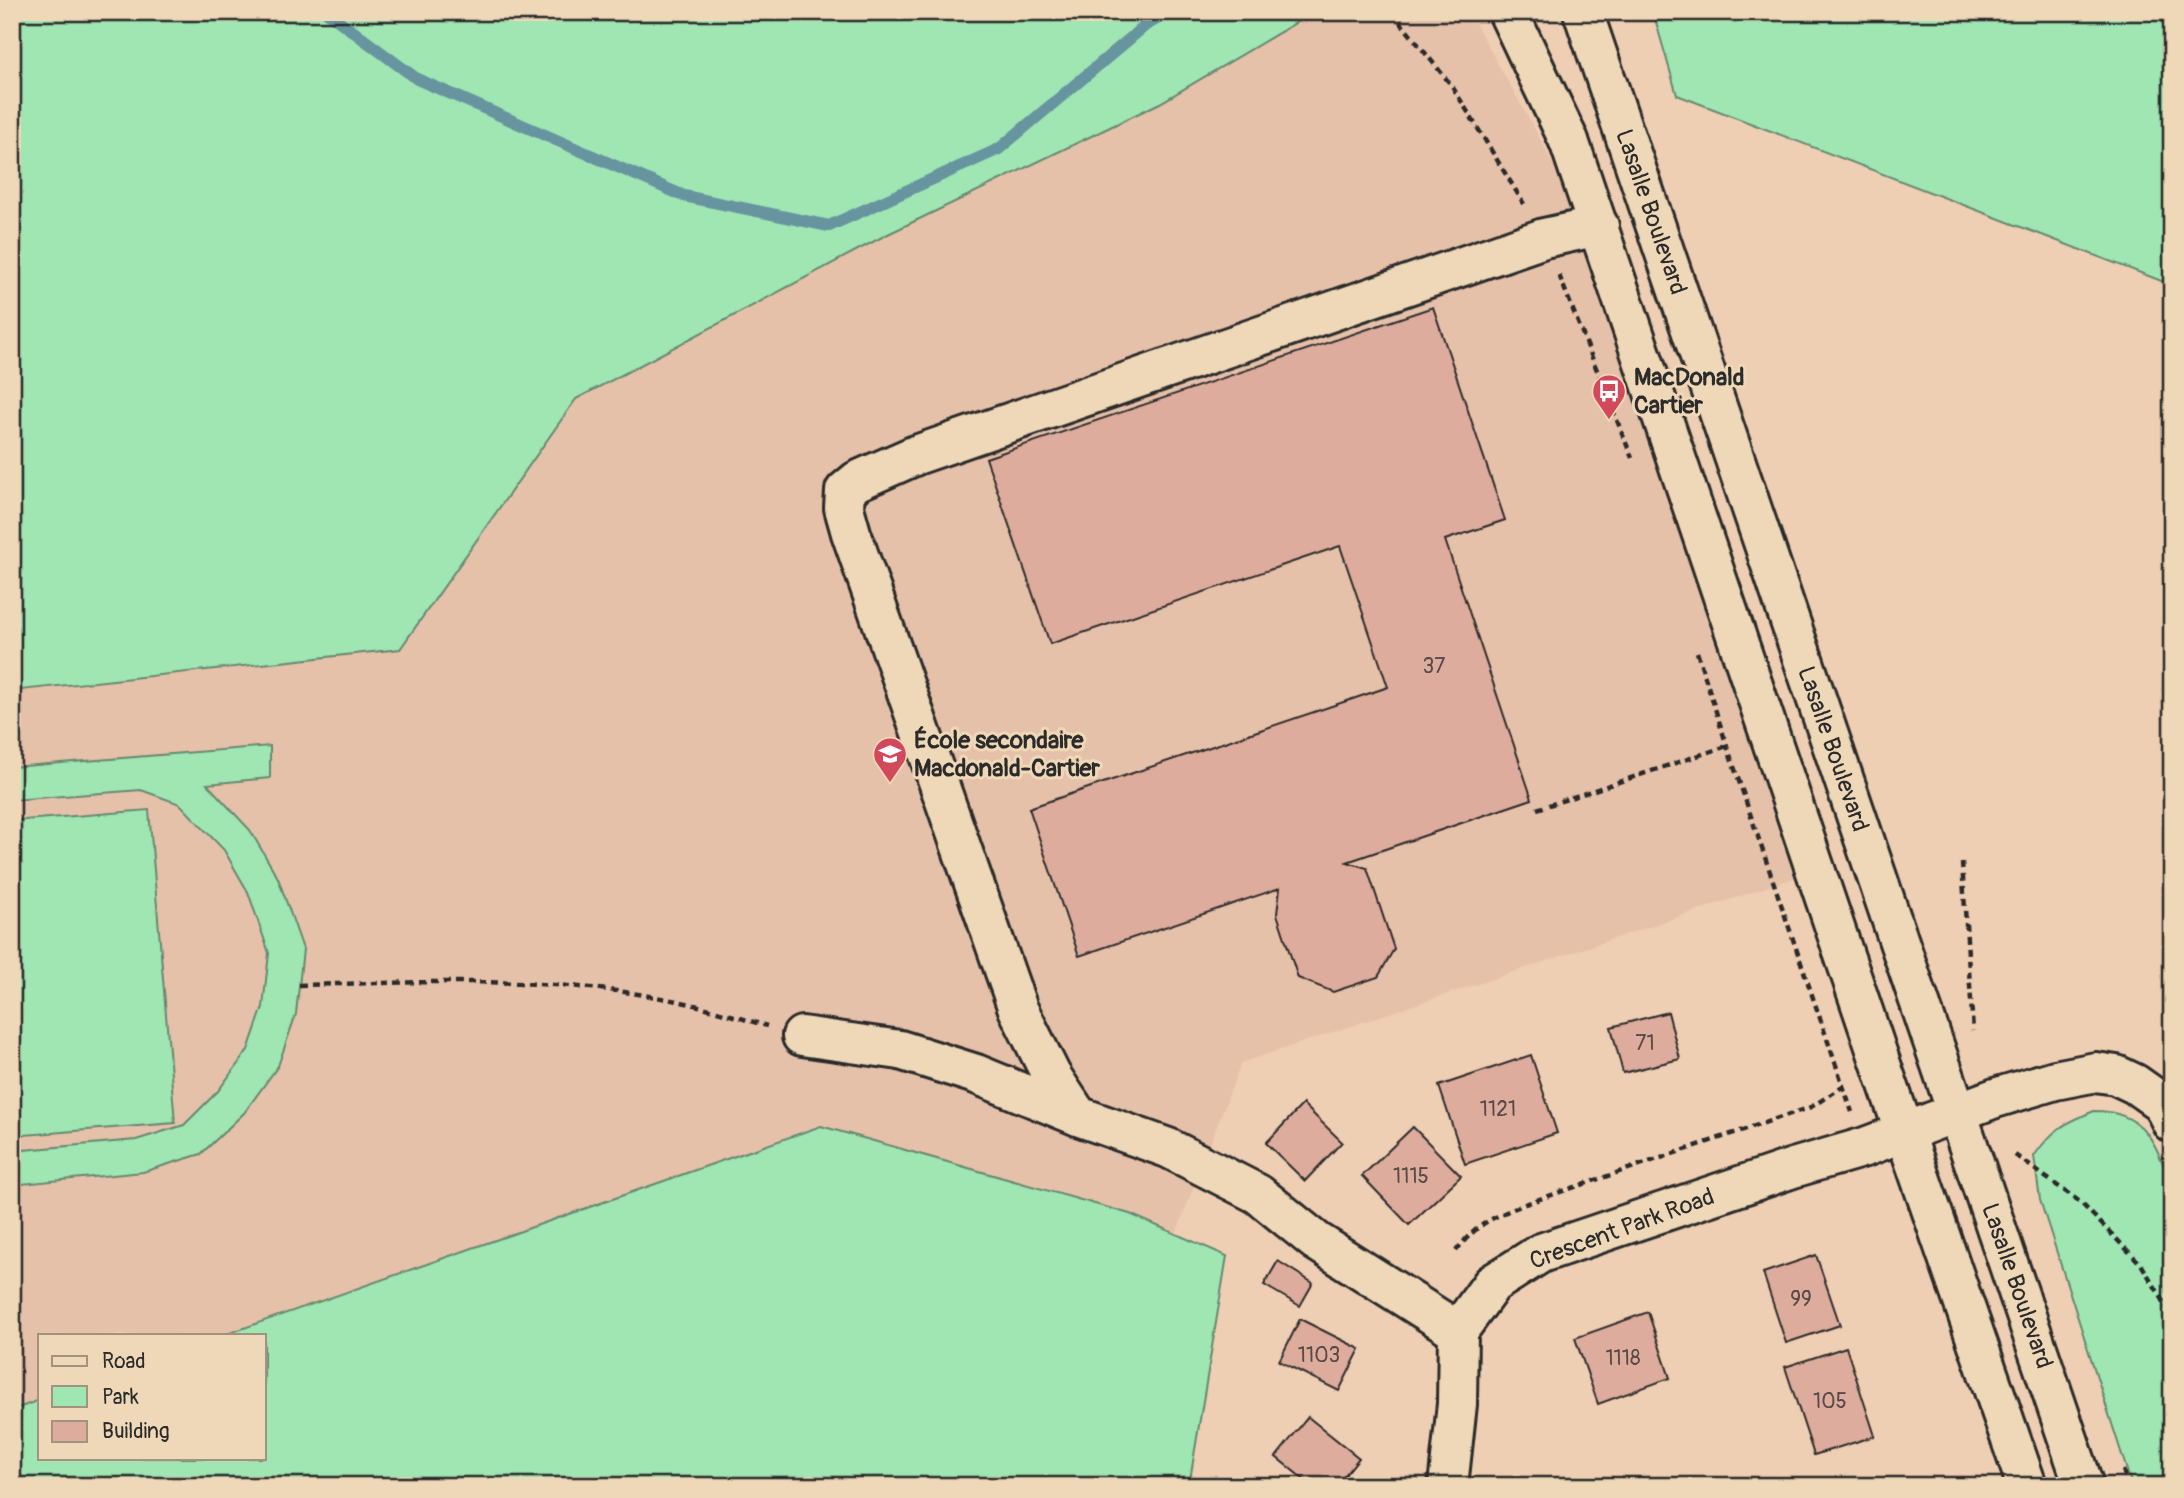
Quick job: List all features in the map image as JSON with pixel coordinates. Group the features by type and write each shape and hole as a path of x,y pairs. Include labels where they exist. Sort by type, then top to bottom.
{"main road":[{"path":"1508,12 1569,141 1599,226 1885,1076 2027,1486"},
{"name":"Lasalle Boulevard","path":"1583,12 2084,1486"},
{"path":"1078,1116 1051,1075 1018,1009 851,533 844,508 845,491 857,481 916,455 1544,238 1599,226"},
{"path":"802,1036 900,1050 976,1073 1078,1116 1168,1148 1258,1194 1316,1241 1458,1331 1457,1404 1448,1486"},
{"name":"Crescent Park Road","path":"1458,1331 1492,1284 1541,1253 1793,1168 1865,1147 1904,1130 2055,1080 2096,1072 2116,1075 2135,1084 2162,1103 2172,1123"}],"path":[{"path":"1392,12 1452,86 1544,238 1636,469"},
{"path":"1694,641 1727,746 1865,1147"},
{"path":"1537,808 1727,746"},
{"path":"1940,1062 1973,1037 1962,863"},
{"path":"299,985 481,981 590,988 685,1003 802,1036"},
{"path":"1456,1251 1469,1233 1491,1218 1525,1204 1811,1107 1842,1086 1885,1076"},
{"path":"1995,1098 2019,1168"},
{"path":"2015,1155 2080,1202 2133,1255 2172,1315"},
{"path":"2120,1460 2128,1486"}],"shaded area":[{"name":"École secondaire Macdonald-Cartier","path":"1314,12 1469,12 1542,142 1568,195 1798,877 1241,1063 1176,1234 1130,1214 821,1126 227,1334 38,1334 38,1401 12,1410 12,691 400,649 576,399 886,235 1160,103"}],"green space":[{"path":"12,12 1314,12 1160,103 886,235 576,399 400,649 12,691"},
{"path":"1653,12 2172,12 2172,285 1677,95"},
{"path":"270,746 270,778 207,784 250,830 278,878 303,949 296,1014 278,1066 244,1113 201,1154 143,1172 12,1185 12,1151 136,1140 184,1125 218,1091 248,1050 263,1007 269,953 248,892 224,850 180,804 141,790 12,800 12,767"},
{"path":"149,810 175,1123 12,1136 12,821"},
{"path":"2094,1111 2126,1117 2138,1124 2155,1145 2172,1189 2172,1486 2132,1486 2040,1200 2034,1156 2060,1128"},
{"path":"821,1126 1130,1214 1227,1256 1189,1486 12,1486 12,1410 38,1401 38,1460 266,1460 266,1334 227,1334"}],"building":[{"path":"1433,307 1505,520 1445,540 1532,799 1347,862 1367,868 1394,949 1378,977 1333,992 1298,978 1277,914 1280,888 1079,956 1029,808 1388,687 1340,546 1050,644 986,458"},
{"path":"1668,1012 1680,1059 1623,1073 1611,1027"},
{"path":"1531,1055 1557,1133 1465,1164 1439,1086"},
{"path":"1303,1104 1342,1142 1305,1181 1266,1143"},
{"path":"1413,1127 1461,1176 1409,1225 1362,1176"},
{"path":"1816,1255 1840,1325 1786,1343 1763,1273"},
{"path":"1278,1261 1313,1283 1300,1306 1264,1285"},
{"path":"1648,1312 1670,1378 1598,1404 1575,1338"},
{"path":"1300,1319 1360,1349 1339,1391 1279,1361"},
{"path":"1846,1347 1875,1436 1814,1455 1785,1367"},
{"path":"1308,1417 1359,1458 1336,1486 1312,1486 1276,1457"}],"waterway":[{"path":"327,12 417,79 684,196 829,226 999,149 1146,25 1170,12"}],"place":[{"name":"MacDonald Cartier","path":"1609,421"},
{"name":"École secondaire Macdonald-Cartier","path":"890,784"}]}
